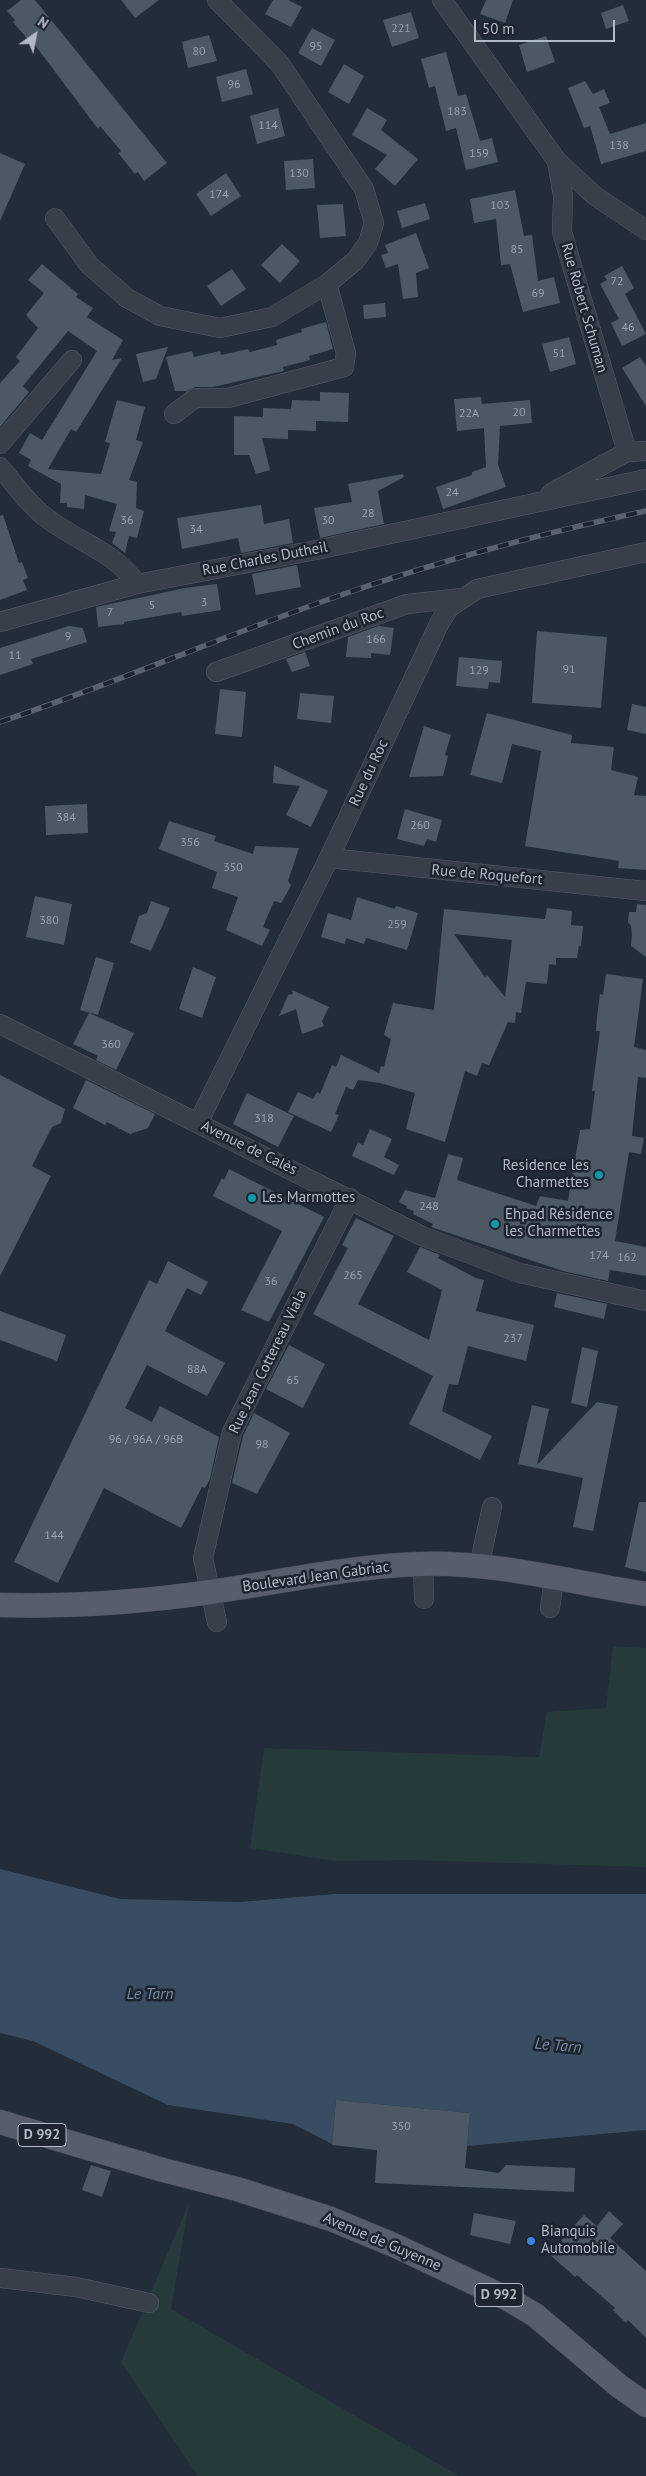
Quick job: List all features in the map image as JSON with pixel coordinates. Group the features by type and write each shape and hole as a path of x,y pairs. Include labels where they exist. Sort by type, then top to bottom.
{"main road":[{"name":"Boulevard Jean Gabriac","path":"0,1605 109,1604 210,1592 391,1565 423,1564 479,1566 646,1594"},
{"name":"Avenue de Guyenne","path":"0,2122 84,2148 237,2189 331,2219 396,2246 508,2299 535,2315 625,2391 646,2405"}],"street":[{"path":"55,218 90,264 127,298 160,316 220,328 272,317 327,284 355,261 368,243 374,223 364,189 280,64 217,0"},
{"path":"442,0 557,161 595,196 646,230"},
{"name":"Rue Robert Schuman","path":"557,161 563,196 562,232 627,452"},
{"path":"174,414 195,398 228,398 344,367 346,354 327,284"},
{"path":"0,444 72,360"},
{"name":"Rue Charles Dutheil","path":"532,504 627,452 646,451"},
{"path":"0,467 43,516 107,554 127,569 137,584"},
{"name":"Rue Charles Dutheil","path":"0,622 137,584 321,548 646,479"},
{"name":"Rue du Roc","path":"198,1123 329,858 440,622 449,608 477,589 646,552"},
{"name":"Chemin du Roc","path":"216,672 407,604 462,598"},
{"name":"Rue de Roquefort","path":"329,858 646,891"},
{"name":"Avenue de Calès","path":"0,1024 350,1198 422,1236 520,1273 646,1301"},
{"name":"Rue Jean Cottereau Viala","path":"210,1592 203,1558 232,1432 350,1198"},
{"path":"479,1566 492,1507"},
{"path":"423,1564 424,1598"},
{"path":"550,1608 554,1579"},
{"path":"210,1592 217,1622"},
{"path":"0,2278 76,2287 149,2303"}],"green space":[{"path":"613,1646 646,1648 646,1867 408,1860 336,1861 250,1848 264,1748 539,1757 547,1712 606,1708"},
{"path":"189,2203 171,2309 459,2476 198,2476 121,2362"}],"water":[{"name":"Le Tarn","path":"0,1869 120,1899 240,1902 334,1894 646,1894 646,2130 467,2146 470,2113 336,2100 332,2144 293,2124 168,2105 33,2041 0,2033"}],"building":[{"path":"21,0 35,0 167,163 144,181 138,172 135,174 118,153 121,151 100,126 98,129 32,41 30,42 13,22 15,20 7,11"},
{"path":"121,0 159,0 135,18"},
{"path":"273,0 288,0 302,7 291,27 265,14"},
{"path":"486,0 513,0 505,23 480,14"},
{"path":"623,5 629,21 606,29 601,13"},
{"path":"411,12 419,38 392,47 383,20"},
{"path":"312,28 335,40 321,66 298,53"},
{"path":"209,35 217,61 188,68 182,42"},
{"path":"546,36 555,62 527,72 519,45"},
{"path":"446,52 458,96 466,94 480,141 492,138 498,162 466,170 456,128 446,131 435,86 429,88 421,59"},
{"path":"344,64 364,76 349,104 328,92"},
{"path":"246,69 253,94 222,102 216,77"},
{"path":"585,81 593,94 604,89 610,103 599,107 610,134 646,123 646,151 601,164 590,126 584,128 568,88"},
{"path":"278,108 285,136 257,144 250,116"},
{"path":"367,108 387,120 381,130 418,159 395,186 375,169 387,155 352,135"},
{"path":"0,153 25,164 0,221"},
{"path":"313,159 315,188 286,190 284,161"},
{"path":"226,173 241,196 211,216 196,194"},
{"path":"515,190 524,236 532,235 538,281 554,277 560,303 523,312 510,264 501,265 496,219 474,223 470,199"},
{"path":"425,203 430,219 402,228 397,211"},
{"path":"343,204 346,236 320,238 317,205"},
{"path":"416,233 429,268 416,273 418,297 403,299 398,264 386,268 381,255 388,253 385,245"},
{"path":"282,244 300,261 280,283 261,265"},
{"path":"42,264 78,294 76,297 93,308 87,317 123,340 112,360 122,358 76,432 71,429 48,469 101,474 110,443 105,442 117,400 145,407 136,440 143,442 129,480 137,482 136,508 144,511 137,538 129,536 125,553 112,543 116,532 109,531 117,504 85,495 84,509 67,507 67,503 60,503 61,484 28,466 31,460 19,453 30,433 42,440 97,351 68,331 23,386 29,392 0,427 0,383 20,361 16,357 38,328 26,315 44,293 28,280"},
{"path":"622,266 634,288 625,294 646,334 622,346 611,323 619,319 600,284 607,280 604,276"},
{"path":"232,269 246,289 221,306 207,286"},
{"path":"385,303 386,317 364,319 363,305"},
{"path":"326,322 333,349 309,356 310,360 283,367 284,371 213,387 195,387 186,391 175,391 166,357 192,351 194,357 220,351 221,355 248,349 250,352 277,345 276,340 302,332 301,329"},
{"path":"569,337 576,364 550,372 542,344"},
{"path":"168,347 156,379 143,382 136,354"},
{"path":"640,357 646,366 646,406 622,368"},
{"path":"320,392 349,393 348,422 316,421 316,431 288,430 288,439 262,438 270,470 256,474 249,455 234,455 234,416 263,417 263,408 291,409 292,400 320,401"},
{"path":"481,397 482,404 530,400 532,423 500,426 498,465 506,487 443,509 436,487 472,475 472,472 486,467 484,428 457,431 454,399"},
{"path":"403,474 404,477 378,491 384,524 320,538 314,508 352,502 348,484"},
{"path":"261,505 264,524 289,519 293,543 241,553 238,538 182,549 177,518"},
{"path":"3,515 19,563 22,562 28,578 23,580 27,590 0,600 0,516"},
{"path":"297,565 301,587 256,595 252,574"},
{"path":"217,584 221,610 182,616 181,612 124,622 124,624 98,627 96,607 185,588"},
{"path":"69,626 83,628 87,642 31,659 33,664 0,675 0,648"},
{"path":"378,626 394,628 390,655 371,653 371,658 346,657 348,637"},
{"path":"537,631 607,637 601,708 532,703"},
{"path":"305,652 310,666 292,672 286,659"},
{"path":"459,657 502,661 500,683 489,682 488,689 456,686"},
{"path":"220,689 246,692 242,737 215,734"},
{"path":"300,693 334,696 331,723 297,719"},
{"path":"632,704 646,707 646,734 627,730"},
{"path":"487,713 572,735 571,743 614,747 611,770 638,777 634,795 646,796 646,870 618,868 619,861 525,846 541,751 512,744 502,783 470,775"},
{"path":"424,726 451,735 445,755 448,756 443,776 409,777"},
{"path":"274,765 328,791 311,827 286,815 300,786 273,783"},
{"path":"87,804 88,833 46,835 45,806"},
{"path":"405,809 442,820 436,842 427,839 424,846 397,839"},
{"path":"169,821 216,836 214,841 253,854 255,846 299,848 288,881 291,885 281,903 274,901 263,927 270,930 262,946 226,930 238,897 212,888 217,872 159,849"},
{"path":"35,896 72,904 64,945 26,937"},
{"path":"357,897 395,909 396,906 418,913 407,950 366,938 364,944 346,938 345,944 321,937 328,913 351,920"},
{"path":"151,901 170,908 151,951 130,943 139,916 147,913"},
{"path":"637,904 646,905 646,957 631,946 632,935 631,926 628,922 629,912 636,912"},
{"path":"547,908 572,911 571,925 583,926 581,946 579,946 577,958 556,958 556,965 549,964 547,984 526,982 521,1013 516,1012 515,1023 508,1022 489,1065 482,1063 477,1076 465,1071 445,1142 406,1129 415,1093 380,1083 358,1080 353,1090 346,1087 335,1114 339,1115 331,1132 288,1112 298,1092 313,1099 317,1092 320,1094 332,1065 336,1067 341,1055 379,1073 381,1066 384,1067 391,1039 384,1035 393,1003 434,1010 444,909 545,919","holes":["454,934 512,940 505,997 487,975 485,977"]},
{"path":"96,957 114,963 98,1015 80,1010"},
{"path":"193,967 216,977 202,1018 179,1009"},
{"path":"606,974 643,979 634,1047 646,1050 646,1078 638,1077 632,1136 644,1138 641,1154 629,1152 615,1241 646,1247 646,1276 610,1270 608,1281 563,1271 431,1227 433,1224 413,1214 414,1211 406,1208 407,1206 399,1202 405,1190 435,1198 448,1154 463,1158 457,1180 536,1206 540,1196 568,1201 580,1130 590,1129 595,1091 592,1091 600,1031 596,1031 597,1017 600,994 603,995"},
{"path":"292,990 329,1007 322,1021 324,1026 302,1034 296,1009 279,1016 288,995 293,994"},
{"path":"89,1013 134,1033 116,1070 96,1060 98,1056 73,1044"},
{"path":"0,1075 65,1109 61,1123 52,1127 32,1166 51,1176 0,1276"},
{"path":"86,1080 155,1114 148,1128 130,1134 107,1122 105,1125 73,1108"},
{"path":"247,1093 294,1116 278,1147 233,1124"},
{"path":"370,1129 392,1139 384,1157 399,1165 394,1175 352,1156 358,1142 363,1145"},
{"path":"229,1169 324,1217 269,1322 241,1310 282,1231 213,1196"},
{"path":"356,1218 394,1236 358,1304 429,1340 442,1290 407,1272 420,1247 440,1255 438,1258 476,1278 484,1280 476,1311 534,1325 526,1361 468,1346 458,1385 449,1384 442,1411 492,1436 480,1460 409,1424 433,1376 313,1314 348,1248 342,1245"},
{"path":"168,1261 208,1282 201,1295 187,1288 165,1331 225,1363 207,1396 147,1365 125,1408 152,1422 160,1406 219,1437 210,1479 205,1488 202,1487 181,1528 104,1488 58,1583 14,1562 149,1280 157,1284"},
{"path":"557,1293 607,1304 604,1319 554,1307"},
{"path":"0,1311 66,1335 57,1361 0,1340"},
{"path":"289,1345 325,1364 303,1408 266,1389"},
{"path":"582,1347 598,1351 587,1407 571,1403"},
{"path":"597,1402 618,1406 593,1531 573,1527 583,1478 518,1464 532,1405 549,1409 537,1465"},
{"path":"254,1413 290,1433 257,1494 232,1483 243,1436"},
{"path":"639,1502 646,1502 646,1572 625,1567"},
{"path":"336,2100 470,2113 465,2168 499,2173 506,2165 575,2168 574,2192 375,2183 377,2150 332,2145"},
{"path":"91,2165 111,2171 102,2197 82,2190"},
{"path":"609,2211 623,2224 610,2238 646,2271 646,2338 628,2320 626,2323 613,2310 615,2308 577,2275 575,2277 549,2254 584,2215 597,2226"},
{"path":"474,2213 516,2221 510,2244 470,2235"}],"railway":[{"path":"0,722 344,594 493,548 569,528 646,511"}],"place":[{"name":"Residence les Charmettes","path":"599,1175"},
{"name":"Les Marmottes","path":"252,1198"},
{"name":"Ehpad Résidence les Charmettes","path":"495,1224"},
{"name":"Bianquis Automobile","path":"531,2241"}]}
